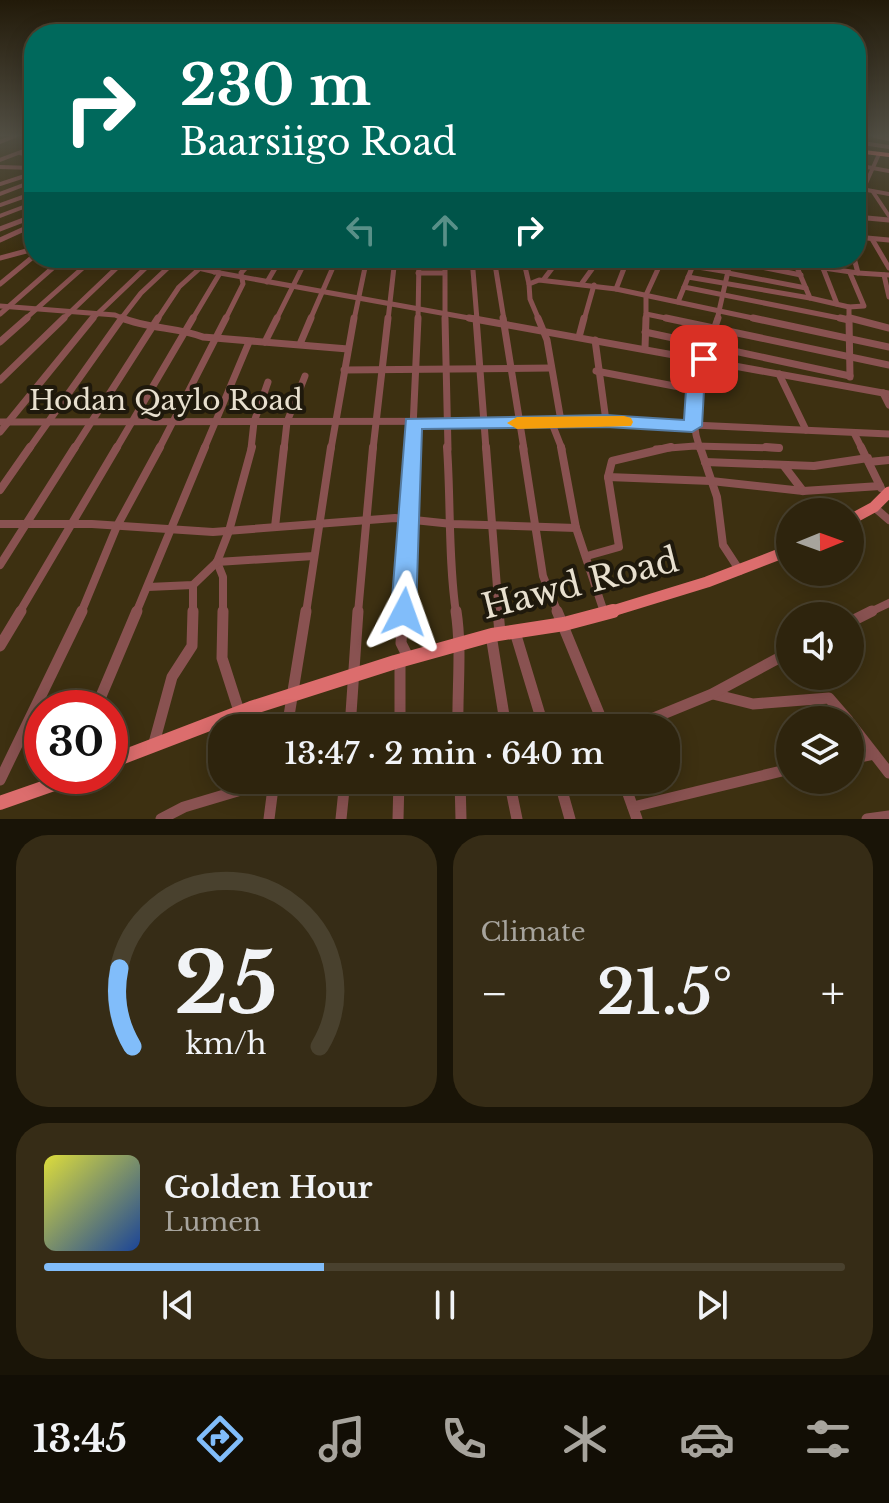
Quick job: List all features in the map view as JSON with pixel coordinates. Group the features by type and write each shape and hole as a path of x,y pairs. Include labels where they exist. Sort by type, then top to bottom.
{"main road":[{"path":"864,512 874,507 884,491"},
{"name":"Hawd Road","path":"128,754 239,711 404,659 496,634 562,624 740,571 776,556"},
{"path":"0,803 25,794"}],"street":[{"path":"0,184 24,175"},
{"path":"0,194 24,185"},
{"path":"866,190 888,193"},
{"path":"873,192 889,218"},
{"path":"0,205 24,197"},
{"path":"0,216 24,207"},
{"path":"0,216 22,221"},
{"path":"866,217 889,218"},
{"path":"0,229 22,221"},
{"path":"0,240 24,229"},
{"path":"0,258 24,251 21,230"},
{"path":"866,238 889,240"},
{"path":"872,239 889,268"},
{"path":"0,284 24,264"},
{"path":"0,314 4,307 52,268"},
{"path":"0,342 83,268"},
{"path":"0,380 116,268"},
{"path":"0,432 65,349 145,268"},
{"path":"0,490 121,319 141,293 168,268"},
{"path":"0,565 88,423 195,268 886,393 889,405"},
{"path":"0,646 219,268"},
{"path":"244,278 241,273 245,268"},
{"path":"267,282 275,268"},
{"path":"265,342 303,268"},
{"path":"300,344 333,268"},
{"path":"290,714 333,422 365,268"},
{"path":"351,714 365,520 394,268"},
{"path":"401,714 404,659 401,643 417,369 418,268"},
{"path":"444,268 446,423 452,524 450,569 461,645 457,671 458,714"},
{"path":"473,268 474,317 481,369 492,526 496,634 505,714"},
{"path":"495,268 543,576 599,714"},
{"path":"525,268 529,294 547,340 556,421 576,528 604,612"},
{"path":"544,279 553,268"},
{"path":"582,283 593,268"},
{"path":"616,289 624,268"},
{"path":"645,348 646,295 659,268"},
{"path":"678,302 691,268"},
{"path":"730,268 721,311 695,390 692,426 717,497 723,545 740,571"},
{"path":"740,268 806,288"},
{"path":"751,268 801,275"},
{"path":"798,268 810,298"},
{"path":"817,268 886,275 889,297"},
{"path":"857,268 858,273"},
{"path":"823,270 837,304"},
{"path":"418,273 444,273"},
{"path":"688,277 849,307 865,305 850,273"},
{"path":"0,780 98,577 117,526 174,421 244,278"},
{"path":"529,284 544,279 594,285 889,347"},
{"path":"579,337 594,285"},
{"path":"684,287 889,328"},
{"path":"4,307 115,315 121,319 185,330 213,340 348,349"},
{"path":"849,307 847,357 852,387"},
{"path":"646,314 889,365"},
{"path":"547,340 556,332"},
{"path":"645,332 850,376"},
{"path":"595,340 596,371 606,421"},
{"path":"104,690 249,342"},
{"path":"344,370 551,368"},
{"path":"596,371 695,390"},
{"path":"779,374 806,430"},
{"path":"275,527 287,422 305,376"},
{"path":"148,587 193,585 217,562 229,531 254,440 254,422 268,382"},
{"name":"Hodan Qaylo Road","path":"5,422 606,421 889,434"},
{"path":"608,477 711,481 803,491 884,491 854,433"},
{"path":"587,556 618,549 608,477 610,463 616,459 650,449 699,445 779,448"},
{"path":"705,462 814,466 889,460"},
{"path":"784,466 803,491"},
{"path":"874,507 889,520"},
{"path":"0,524 229,531 365,520 576,528"},
{"path":"217,562 314,556"},
{"path":"217,562 223,577 222,658 239,711"},
{"path":"154,743 172,677 192,646 193,585"},
{"path":"864,615 889,603"},
{"path":"515,632 540,714"},
{"path":"671,714 776,660"},
{"path":"713,694 753,704 829,698 836,706"},
{"path":"864,741 889,773"},
{"path":"864,756 874,754"},
{"path":"628,794 635,813 776,773"},
{"path":"161,819 184,807 227,794"},
{"path":"269,819 272,794"},
{"path":"341,819 344,794"},
{"path":"398,819 399,794"},
{"path":"460,794 461,819"},
{"path":"512,794 517,819"},
{"path":"563,794 570,819"},
{"path":"867,819 889,816"}],"slow traffic":[{"path":"517,423 624,422"}],"route":[{"path":"404,612 413,423 606,421 692,426 695,390 704,359"}]}
